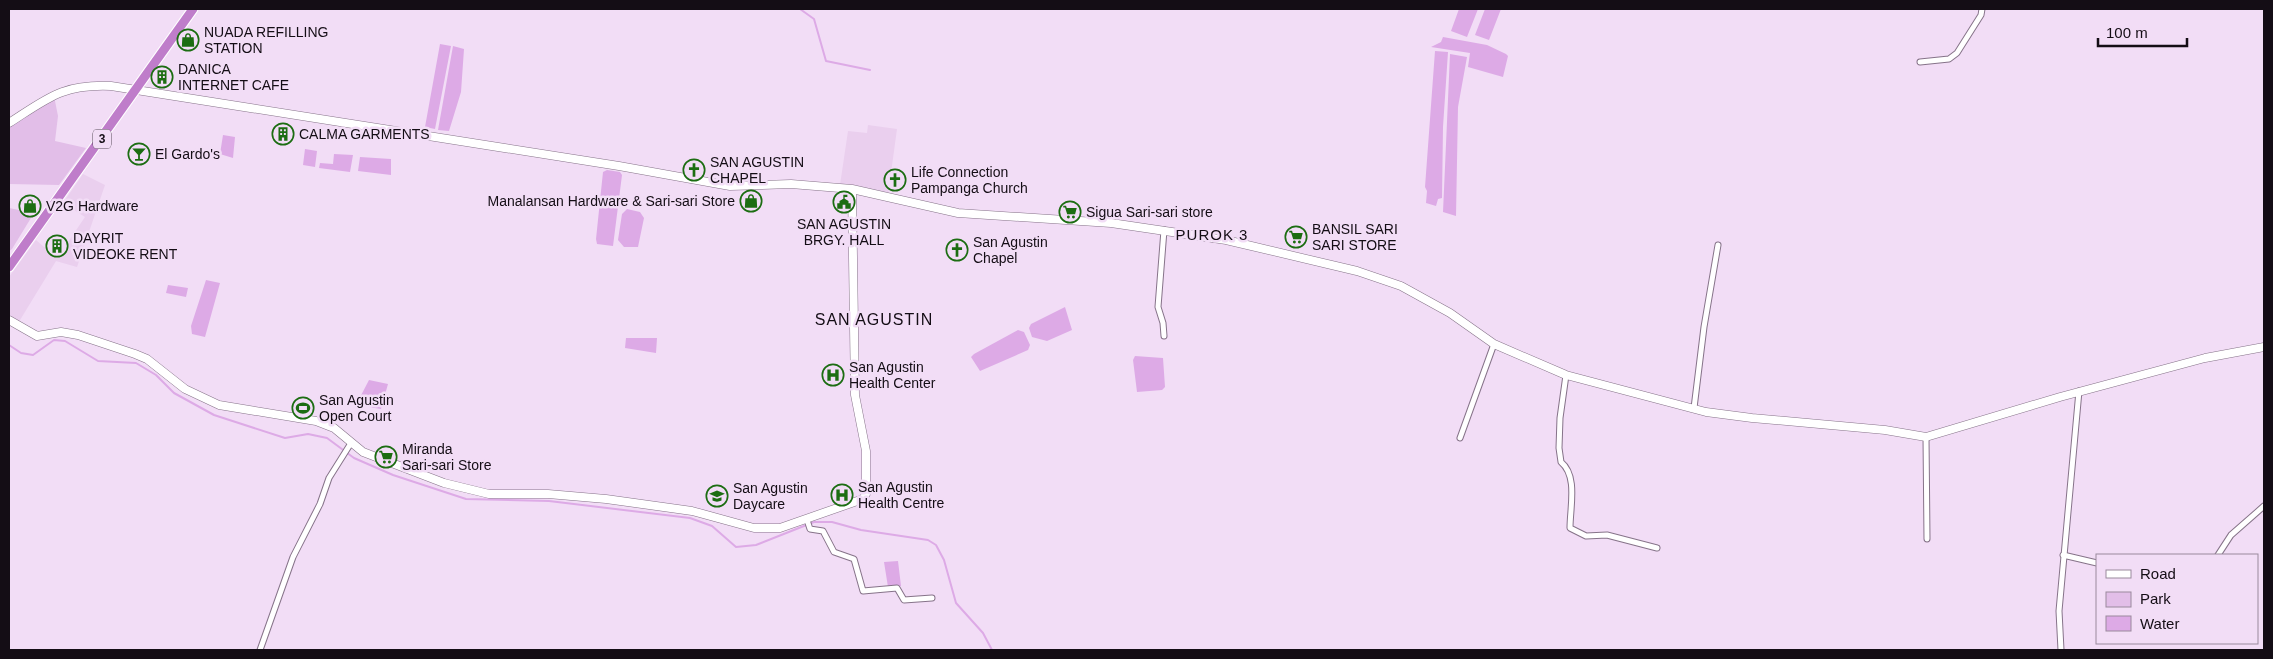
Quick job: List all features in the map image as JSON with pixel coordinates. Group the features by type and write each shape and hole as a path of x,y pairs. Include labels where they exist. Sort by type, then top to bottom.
{"highway":[{"name":"3","path":"9,268 194,9"}],"street":[{"path":"1920,62 1949,59 1957,53 1981,15 1982,9"},
{"path":"9,123 54,94 70,88 86,85 137,89 730,186 791,184 852,189 958,213 1058,219 1164,230 1265,248 1357,271 1401,286 1450,313 1494,344 1566,375 1694,408 1752,418 1885,430 1926,437 2079,391 2205,358 2264,347"},
{"path":"9,320 37,336 61,332 78,335 135,354 147,359 185,389 219,405 316,420 334,428 350,445 363,452 444,483 489,494 548,494 692,511 754,528 780,528 863,499 866,494 866,451 855,395 852,189"},
{"path":"1164,230 1158,307 1163,323 1164,336"},
{"path":"1694,408 1718,245"},
{"path":"1460,438 1494,344"},
{"path":"1566,375 1562,400 1559,448 1560,462 1566,467 1572,480 1570,528 1586,536 1607,536 1657,548"},
{"path":"2061,650 2059,611 2079,391"},
{"path":"1926,437 1927,539"},
{"path":"260,650 293,557 320,504 329,478 350,445"},
{"path":"2219,554 2232,535 2264,506"},
{"path":"807,520 810,529 823,531 834,552 854,559 864,591 896,588 904,600 932,598"},
{"path":"2063,555 2096,563"}],"shaded area":[{"path":"868,125 897,129 888,195 840,185 848,131 867,133"},
{"path":"83,174 105,185 77,267 56,261 17,325 9,318 9,277 36,240 44,247 60,254 85,217 63,203"}],"green space":[{"path":"54,96 58,116 55,141 86,148 59,185 9,184 9,126"},
{"path":"9,208 34,213 9,251"}],"water":[{"path":"1459,9 1478,9 1467,37 1451,31"},
{"path":"1485,9 1501,9 1489,40 1475,35"},
{"path":"1443,37 1487,45 1506,54 1508,56 1503,77 1468,67 1470,53 1431,47 1441,42"},
{"path":"440,44 451,46 435,129 425,127"},
{"path":"453,46 464,49 461,92 449,131 438,130"},
{"path":"1435,51 1448,52 1443,127 1442,198 1438,199 1436,206 1426,203 1427,191 1425,187"},
{"path":"1450,54 1467,57 1458,107 1456,216 1443,212"},
{"path":"223,135 235,137 233,158 220,154"},
{"path":"305,149 317,151 315,167 303,165"},
{"path":"334,154 353,155 350,172 319,168 320,163 333,164"},
{"path":"360,157 391,159 391,175 358,171"},
{"path":"607,170 620,172 622,175 613,246 597,244 596,239 603,172"},
{"path":"627,209 640,212 644,218 638,247 624,247 618,240 622,214"},
{"path":"206,280 220,283 205,337 192,334 191,326"},
{"path":"168,285 188,288 186,297 166,293"},
{"path":"1065,307 1072,330 1047,341 1032,337 1029,328 1031,324"},
{"path":"1018,330 1024,332 1030,345 1028,350 980,371 971,357"},
{"path":"626,338 657,338 656,353 625,348"},
{"path":"1135,356 1163,358 1165,387 1162,390 1137,392 1133,360"},
{"path":"369,380 388,384 381,409 356,405"},
{"path":"898,561 901,586 888,587 884,562"}],"waterway":[{"path":"800,9 814,19 826,61 870,70"},
{"path":"9,345 21,353 33,355 54,340 65,341 98,361 136,363 156,375 174,393 214,415 285,438 308,434 327,438 354,458 393,475 466,499 549,501 690,518 712,526 736,547 756,545 814,522 832,522 861,530 928,540 936,545 944,560 956,603 983,633 992,650"}],"place":[{"name":"NUADA REFILLING STATION","path":"188,40"},
{"name":"DANICA INTERNET CAFE","path":"162,77"},
{"name":"CALMA GARMENTS","path":"283,134"},
{"name":"El Gardo's","path":"139,154"},
{"name":"SAN AGUSTIN CHAPEL","path":"694,170"},
{"name":"Life Connection Pampanga Church","path":"895,180"},
{"name":"Manalansan Hardware & Sari-sari Store","path":"751,201"},
{"name":"SAN AGUSTIN BRGY. HALL","path":"844,202"},
{"name":"V2G Hardware","path":"30,206"},
{"name":"Sigua Sari-sari store","path":"1070,212"},
{"name":"BANSIL SARI SARI STORE","path":"1296,237"},
{"name":"DAYRIT VIDEOKE RENT","path":"57,246"},
{"name":"San Agustin Chapel","path":"957,250"},
{"name":"San Agustin Health Center","path":"833,375"},
{"name":"San Agustin Open Court","path":"303,408"},
{"name":"Miranda Sari-sari Store","path":"386,457"},
{"name":"San Agustin Health Centre","path":"842,495"},
{"name":"San Agustin Daycare","path":"717,496"}],"district":[{"name":"PUROK 3","path":"1212,235"},
{"name":"SAN AGUSTIN","path":"874,319"}]}
